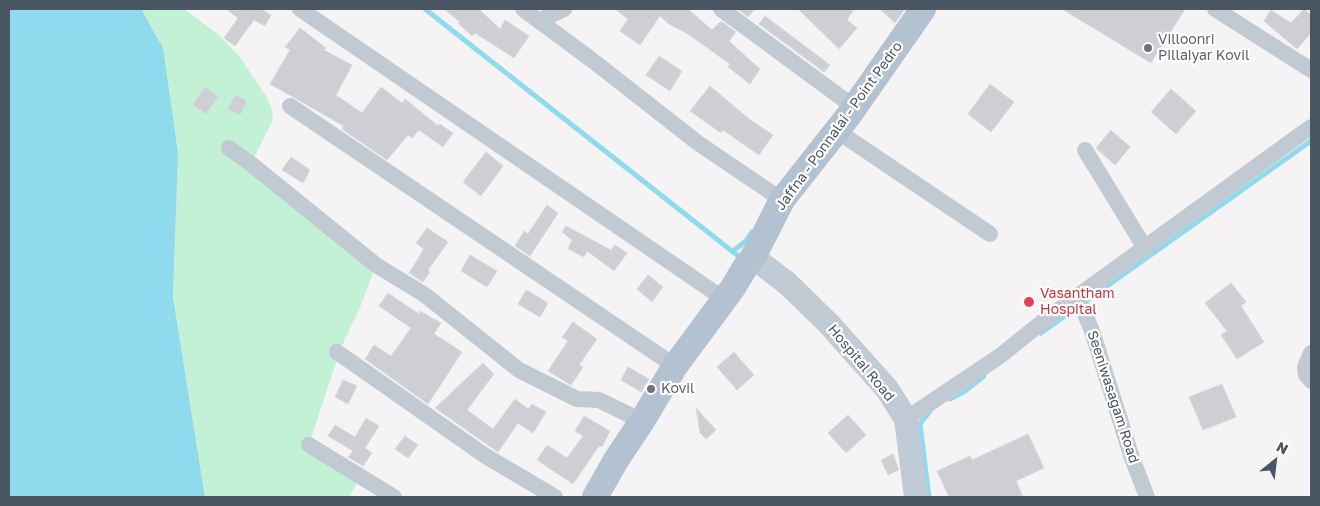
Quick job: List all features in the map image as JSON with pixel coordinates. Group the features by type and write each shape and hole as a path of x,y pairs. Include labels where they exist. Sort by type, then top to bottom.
{"main road":[{"name":"Jaffna - Ponnalai - Point Pedro","path":"595,497 675,366 753,257 782,200 845,120 923,9"}],"street":[{"path":"300,9 724,299"},
{"path":"523,9 698,143 782,200"},
{"path":"539,22 564,9"},
{"path":"721,9 845,120 990,234"},
{"path":"1215,9 1311,70"},
{"path":"290,106 675,366"},
{"path":"906,419 994,361 1036,327 1311,126"},
{"path":"229,148 376,265 425,295 519,370 577,398 600,400 642,421"},
{"path":"1085,150 1145,248"},
{"name":"Hospital Road","path":"753,257 788,284 829,324 887,389 906,419 916,497"},
{"name":"Seeniwasagam Road","path":"1078,296 1092,331 1132,458 1147,497"},
{"path":"337,352 484,455 555,497"},
{"path":"1311,353 1305,367 1306,375 1311,381"},
{"path":"309,445 394,497"}],"green space":[{"path":"141,9 184,9 219,35 239,56 266,96 273,112 272,122 251,164 376,265 361,305 340,350 309,444 360,477 349,497 205,497 173,297 178,154"}],"water":[{"path":"9,9 141,9 163,48 178,154 173,297 205,497 9,497"}],"building":[{"path":"226,9 262,9 271,15 265,26 254,20 235,46 224,38 238,18"},
{"path":"444,9 479,9 500,29 505,20 529,36 514,58 475,33 472,36 458,23 460,22"},
{"path":"615,9 688,9 712,30 721,21 736,32 729,41 760,69 750,84 728,67 730,64 688,34 669,24 660,16 640,45 620,31 628,19"},
{"path":"738,9 755,9 748,17"},
{"path":"798,9 854,9 847,20 857,28 839,49"},
{"path":"880,9 905,9 895,23"},
{"path":"1062,9 1185,9 1151,63"},
{"path":"1304,9 1311,15 1311,33 1297,49 1264,21 1271,10 1291,23"},
{"path":"765,16 830,65 824,72 759,24"},
{"path":"300,28 326,48 324,50 352,65 336,95 362,113 381,87 402,103 405,99 438,126 440,124 453,133 443,147 419,130 412,138 408,135 387,160 342,129 344,126 270,84 290,50 285,47"},
{"path":"659,56 682,71 670,91 646,75"},
{"path":"990,84 1014,102 991,132 968,114"},
{"path":"710,86 749,119 773,135 759,155 723,130 721,133 690,111"},
{"path":"205,87 218,96 206,114 193,105"},
{"path":"1171,89 1196,111 1176,134 1151,112"},
{"path":"235,95 247,101 240,115 228,109"},
{"path":"1111,130 1130,147 1115,165 1096,148"},
{"path":"486,152 503,166 481,196 463,182"},
{"path":"291,157 310,170 303,183 282,170"},
{"path":"547,205 558,213 530,256 515,246 524,231 528,234"},
{"path":"566,226 611,250 615,245 627,253 614,271 587,251 584,257 568,249 572,240 562,232"},
{"path":"427,228 448,242 428,270 430,272 423,282 409,273 424,249 416,243"},
{"path":"470,255 497,271 487,287 461,271"},
{"path":"648,275 663,287 652,302 637,289"},
{"path":"1231,283 1246,302 1241,306 1264,342 1237,359 1221,335 1227,331 1205,303"},
{"path":"526,290 548,303 540,317 518,304"},
{"path":"388,293 419,314 420,311 441,323 434,334 462,352 428,404 365,359 374,345 391,356 411,328 379,306"},
{"path":"573,322 597,339 579,365 583,367 571,385 548,371 568,341 562,337"},
{"path":"734,352 754,375 737,390 717,367"},
{"path":"483,363 494,374 467,410 493,429 515,399 528,409 532,404 546,412 533,433 518,423 498,452 435,408"},
{"path":"628,367 649,379 641,392 621,380"},
{"path":"343,380 357,386 348,404 335,397"},
{"path":"1222,384 1236,417 1203,430 1189,397"},
{"path":"696,408 716,430 706,439 700,433"},
{"path":"848,415 866,435 846,453 828,433"},
{"path":"584,416 610,431 602,447 599,446 573,484 537,460 547,445 567,458 583,436 575,431"},
{"path":"366,418 379,426 365,448 372,453 363,466 348,457 353,451 328,436 335,425 355,437"},
{"path":"1028,434 1044,468 1016,481 1023,497 949,497 937,471 970,456 972,460"},
{"path":"405,436 418,445 408,458 395,449"},
{"path":"893,454 899,470 888,475 881,460"}],"waterway":[{"path":"425,9 742,259"},
{"path":"1041,333 1311,141"},
{"path":"733,251 746,241 752,232"},
{"path":"950,399 965,391 984,376"},
{"path":"929,497 920,424 930,411"}],"place":[{"name":"Villoonri Pillaiyar Kovil","path":"1148,48"},
{"name":"Vasantham Hospital","path":"1029,302"},
{"name":"Kovil","path":"651,389"}]}
